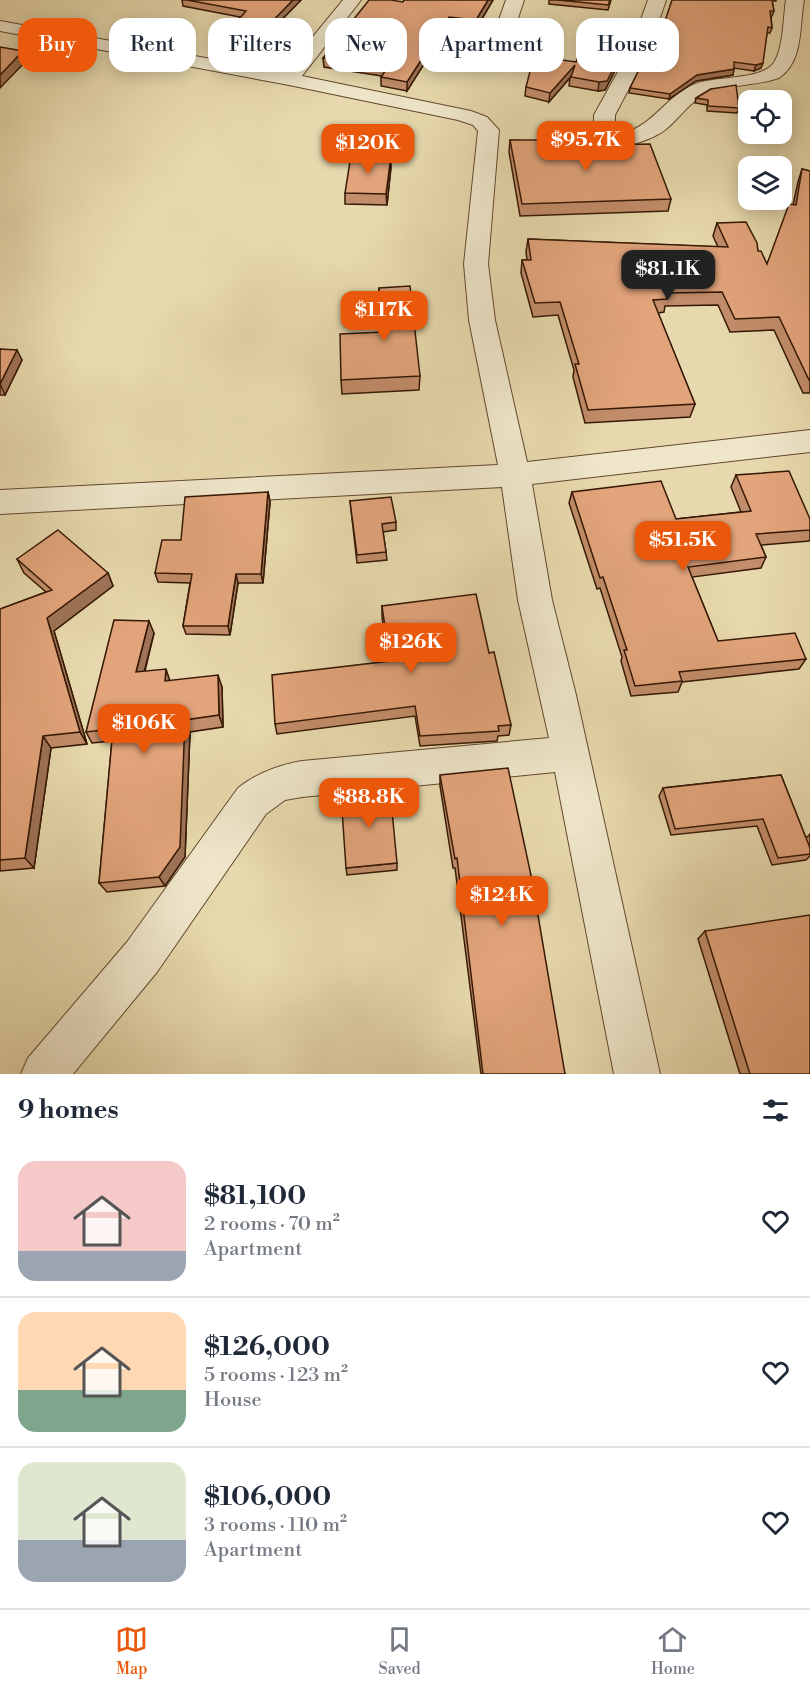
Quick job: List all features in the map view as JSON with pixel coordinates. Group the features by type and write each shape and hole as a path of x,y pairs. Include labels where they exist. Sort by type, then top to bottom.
{"street":[{"path":"289,79 352,0"},
{"path":"509,18 515,0"},
{"path":"619,140 604,123 606,112 627,76 646,36 657,0"},
{"path":"536,143 588,144 642,135 657,126 676,106 700,88 725,81 772,75 780,69 785,55 793,22 795,0"},
{"path":"0,26 289,79 464,115 486,125 497,138 479,215 476,264 482,320 515,474 535,600 570,753 637,1074"},
{"path":"0,502 515,474 810,441"},
{"path":"44,1074 142,957 252,801 263,791 279,783 302,779 570,753"}],"building":[{"path":"187,0 293,0 275,18 240,18 246,11"},
{"path":"369,0 403,2 404,0 488,0 477,18 419,18 419,63 407,82 381,77 384,72 407,72 407,18 355,18"},
{"path":"558,0 610,0 608,5"},
{"path":"672,0 772,0 774,11 770,11 772,28 768,27 763,63 756,65 734,62 734,69 697,75 670,94 630,88 638,72 679,72 679,18 666,18"},
{"path":"0,47 18,50 18,56 0,75"},
{"path":"564,60 576,62 576,72 612,72 607,81 599,82 571,77 575,65 550,93 526,87 530,72 564,72"},
{"path":"736,85 738,108 708,106 708,100 696,98 711,89"},
{"path":"510,140 598,140 599,145 650,144 671,199 522,204"},
{"path":"351,155 391,156 386,194 345,193"},
{"path":"802,169 810,171 810,380 779,317 735,319 722,292 665,293 667,299 653,300 695,404 588,410 575,364 579,364 560,302 535,303 522,260 531,260 528,239 728,247 717,223 746,222 757,243 758,251 761,251 767,264 787,210 792,210 792,204 796,205"},
{"path":"410,286 420,376 341,380 340,334 384,332 379,288"},
{"path":"0,349 17,350 0,384"},
{"path":"789,471 810,519 810,530 756,534 766,557 688,567 718,641 795,633 806,659 679,672 682,681 635,686 624,650 627,650 603,577 600,578 572,492 661,481 676,519 751,511 736,475"},
{"path":"268,492 261,574 236,574 228,626 183,626 192,574 155,573 162,540 181,540 185,497"},
{"path":"391,497 396,522 382,524 386,552 357,555 350,501"},
{"path":"58,530 108,573 47,618 80,732 43,736 25,858 0,860 0,609 52,590 17,559"},
{"path":"476,594 489,653 494,652 511,725 498,726 499,731 420,736 415,706 275,724 272,675 390,661 382,606"},
{"path":"114,620 149,621 136,672 166,669 165,681 218,675 219,715 185,720 180,847 159,877 99,883 113,729 86,732"},
{"path":"508,768 532,880 565,1074 483,1074 457,858 455,859 440,775"},
{"path":"781,775 810,848 810,854 778,858 763,819 675,829 663,788"},
{"path":"390,790 397,863 346,868 341,795"},
{"path":"810,915 810,1074 750,1074 705,931"}]}
